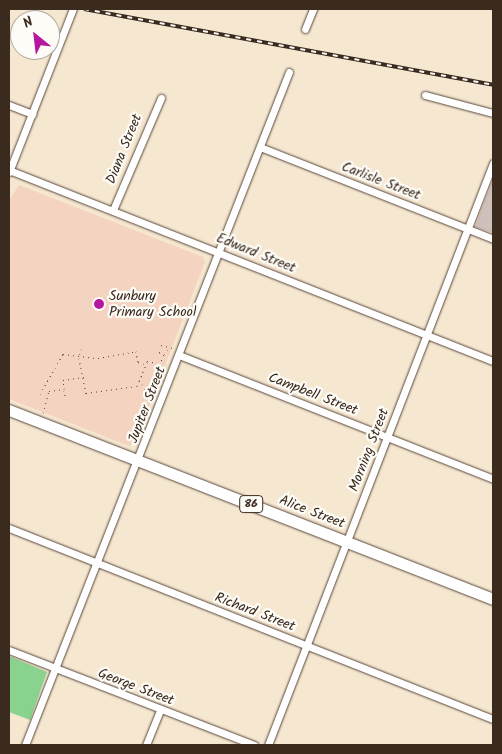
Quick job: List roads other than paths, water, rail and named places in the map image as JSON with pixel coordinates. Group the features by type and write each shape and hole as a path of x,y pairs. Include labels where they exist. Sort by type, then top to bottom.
{"main road":[{"name":"Alice Street","path":"9,410 493,599"}],"street":[{"path":"9,171 73,9"},
{"path":"305,29 313,9"},
{"name":"Jupiter Street","path":"25,745 139,461 289,72"},
{"path":"425,95 493,113"},
{"name":"Diana Street","path":"113,210 161,98"},
{"path":"9,105 32,114"},
{"name":"Carlisle Street","path":"260,147 493,239"},
{"name":"Morning Street","path":"268,745 493,163"},
{"name":"Edward Street","path":"9,171 113,210 493,360"},
{"name":"Campbell Street","path":"179,356 493,479"},
{"name":"Richard Street","path":"9,528 493,719"},
{"name":"George Street","path":"9,650 254,745"},
{"path":"146,745 160,710"}],"railway":[{"path":"84,9 493,85"}],"place":[{"name":"Sunbury Primary School","path":"99,304"}]}
